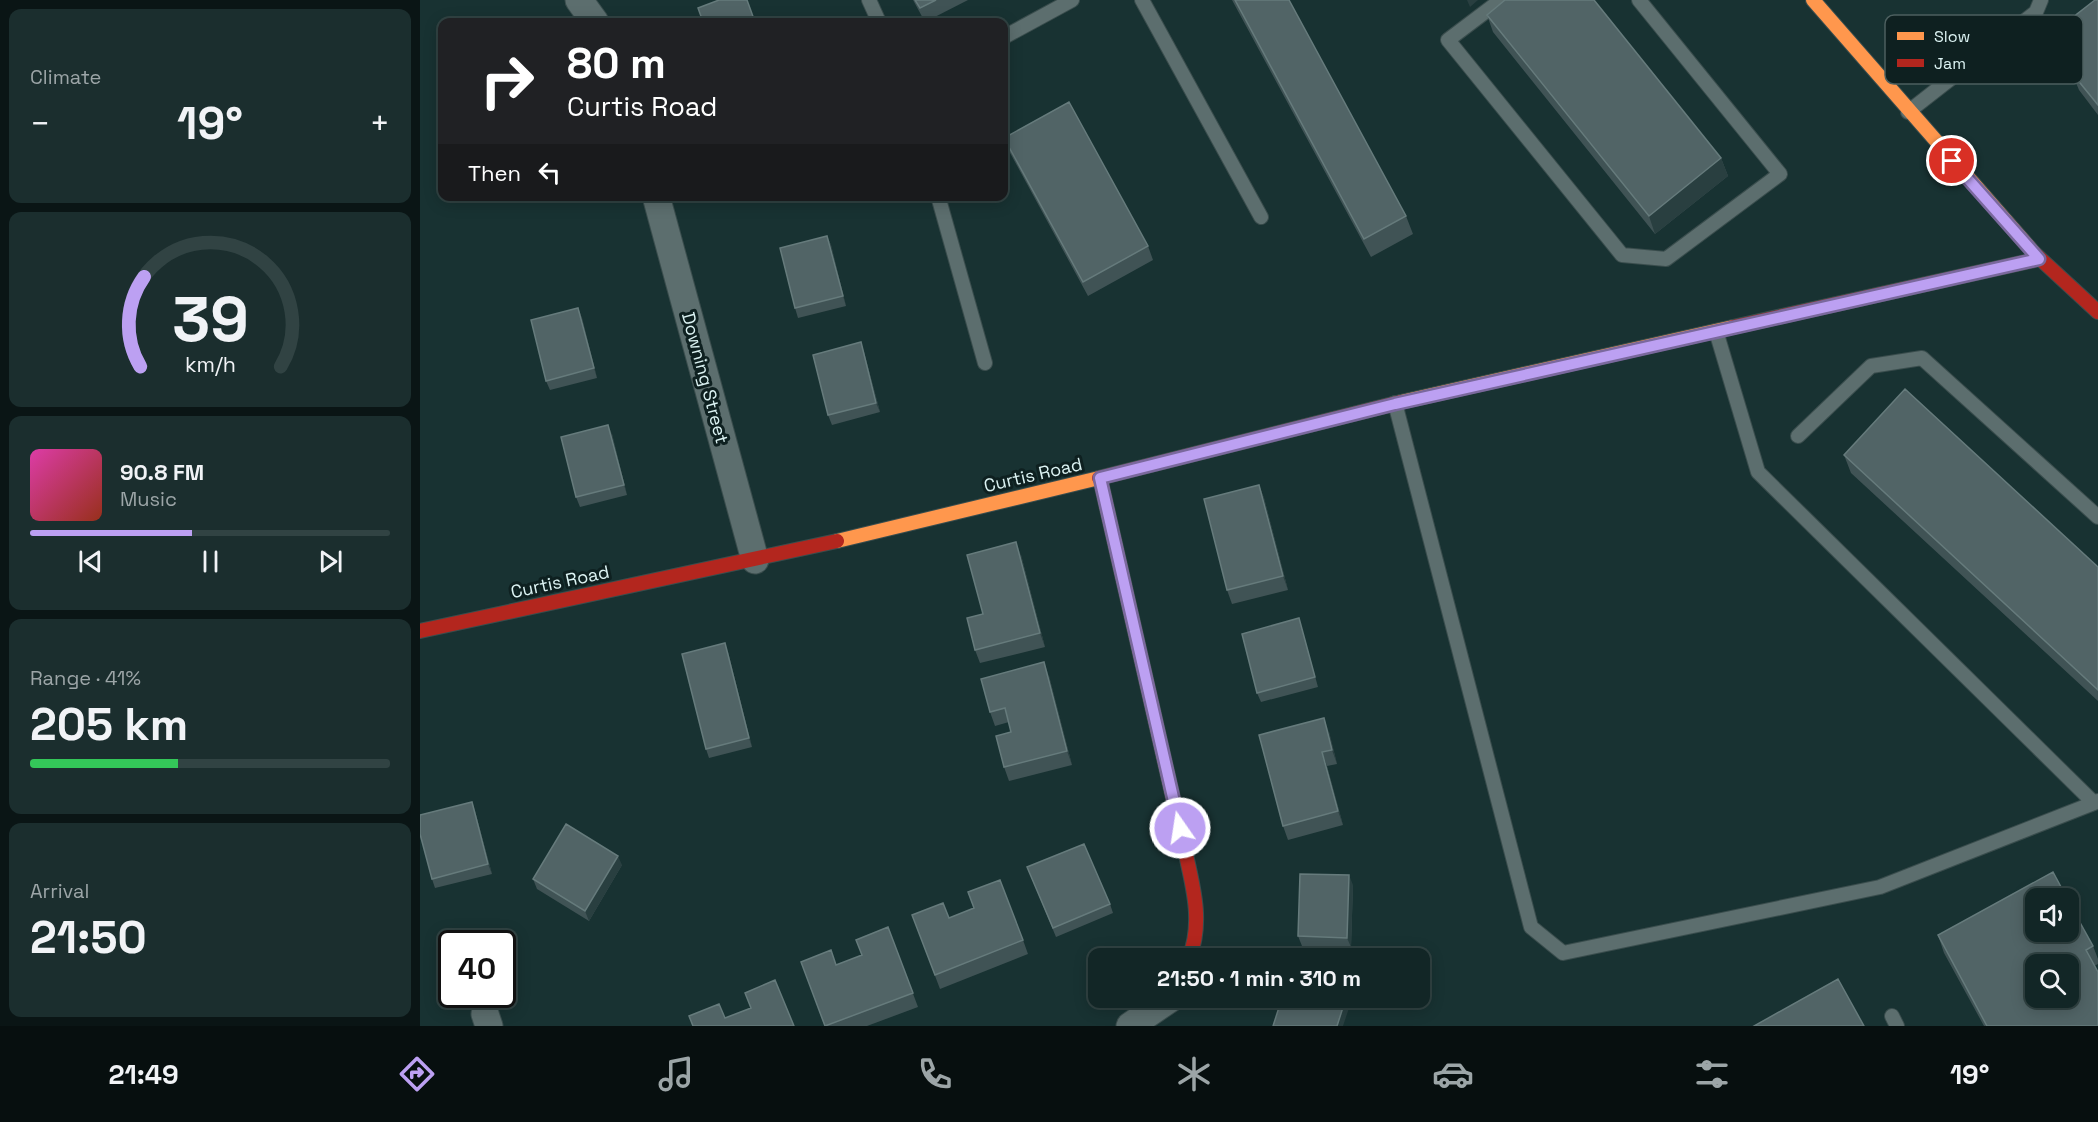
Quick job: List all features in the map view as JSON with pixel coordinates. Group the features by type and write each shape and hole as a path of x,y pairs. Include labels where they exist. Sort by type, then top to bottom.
{"street":[{"path":"579,0 592,18"},
{"path":"1813,0 1908,112 2039,259 2098,312"},
{"name":"Downing Street","path":"657,201 754,560"},
{"name":"Curtis Road","path":"420,631 754,560 1100,478 1395,404 2039,259"},
{"path":"1100,478 1195,895 1197,938 1193,948"},
{"path":"1130,1026 1156,1008"}],"lane":[{"path":"869,0 877,18"},
{"path":"1008,35 1072,0"},
{"path":"1142,0 1261,217"},
{"path":"1501,0 1448,40 1622,255 1666,259 1780,174 1639,0"},
{"path":"2032,15 2041,0"},
{"path":"1908,112 1944,84"},
{"path":"939,201 985,363"},
{"path":"1395,404 1531,927 1563,953 1880,887 2096,802 1758,472 1716,331"},
{"path":"1798,436 1871,366 1922,358 2098,517"}],"building":[{"path":"719,0 747,0 754,18 702,18 698,8"},
{"path":"915,0 936,0 920,8"},
{"path":"1235,0 1289,0 1406,216 1364,239"},
{"path":"1505,0 1594,0 1721,158 1649,216 1487,15"},
{"path":"2098,0 2098,105 2081,84 2083,84 2083,15 2076,15"},
{"path":"1069,102 1148,246 1083,282 1008,145 1008,136"},
{"path":"827,236 843,296 795,308 780,248"},
{"path":"578,308 594,368 546,381 531,320"},
{"path":"861,342 876,403 828,415 813,355"},
{"path":"1905,389 2098,567 2098,690 1844,455"},
{"path":"608,425 624,485 576,497 561,437"},
{"path":"1259,485 1283,576 1227,590 1204,499"},
{"path":"1016,542 1040,633 975,650 967,618 983,614 967,555"},
{"path":"1299,618 1315,677 1257,693 1242,634"},
{"path":"725,643 749,738 706,749 682,654"},
{"path":"1044,662 1067,751 1004,767 996,736 1011,732 1005,708 990,712 981,679"},
{"path":"1324,718 1332,750 1322,752 1338,811 1283,826 1259,735"},
{"path":"472,802 488,864 432,879 420,834 420,815"},
{"path":"566,824 618,856 585,911 533,879"},
{"path":"1084,844 1110,904 1053,928 1027,867"},
{"path":"2053,872 2062,888 2025,888 2025,942 2079,942 2079,921 2093,946 2086,950 2098,972 2098,1026 1987,1026 1938,935"},
{"path":"1300,874 1349,875 1347,938 1298,936"},
{"path":"1000,880 1023,940 935,975 912,915 943,903 949,918 974,908 968,892"},
{"path":"888,927 913,993 825,1026 801,962 831,950 836,965 862,955 856,940"},
{"path":"1838,979 1864,1026 1754,1026"},
{"path":"775,980 794,1026 693,1026 689,1016 719,1004 725,1018 751,1008 745,993"},
{"path":"1279,1008 1343,1008 1337,1026 1273,1026"}],"traffic: slow":[{"path":"1813,0 1885,82"},
{"path":"1886,84 2034,253"},
{"path":"1401,402 1733,327"},
{"path":"837,541 1099,478"},
{"path":"1100,478 1184,846"}],"traffic: jam":[{"path":"2034,253 2098,312"},
{"path":"1733,327 2039,259"},
{"path":"1099,478 1401,402"},
{"path":"420,631 837,541"},
{"path":"1184,846 1195,902 1196,930 1192,948"}],"route":[{"path":"1180,828 1100,478 1395,404 2039,259 1952,161"}]}
